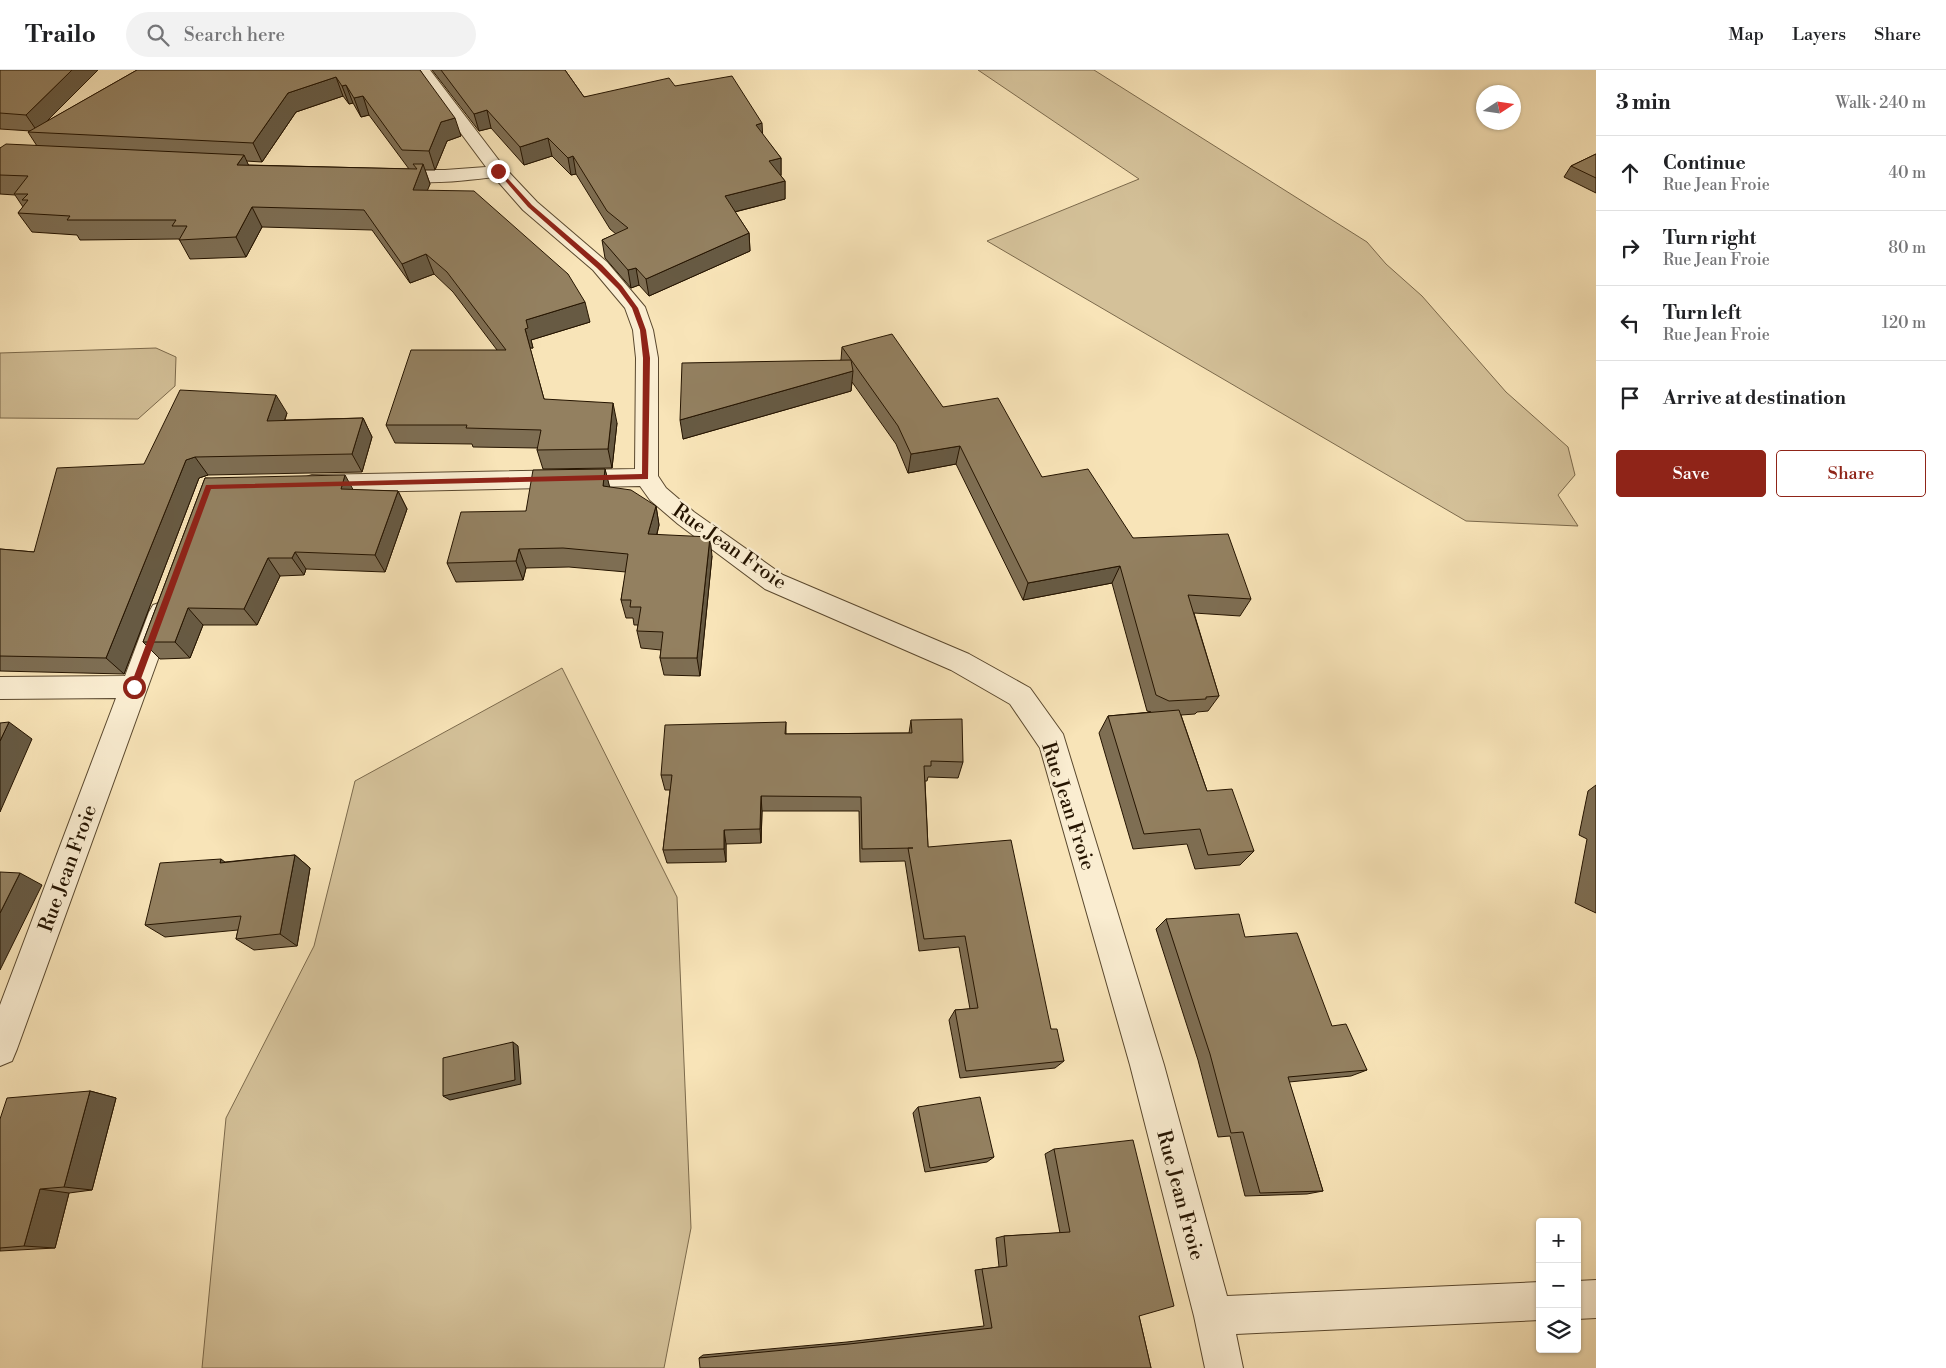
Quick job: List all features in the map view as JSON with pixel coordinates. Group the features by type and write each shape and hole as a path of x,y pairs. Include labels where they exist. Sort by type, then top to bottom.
{"street":[{"path":"288,485 646,477 647,358 643,330 635,308 600,266 530,206 498,171 422,70"},
{"path":"374,174 433,177 471,175 498,171"},
{"name":"Rue Jean Froie","path":"646,477 658,494 686,518 774,582 960,662 1020,696 1053,743 1147,1065 1213,1316 1224,1368"},
{"name":"Rue Jean Froie","path":"0,1049 171,587"},
{"path":"0,688 134,687"},
{"path":"1581,1300 1596,1299"},
{"path":"1213,1316 1536,1301"}],"shaded area":[{"path":"978,70 1094,70 1367,242 1386,264 1422,296 1506,392 1568,447 1575,475 1558,495 1578,526 1466,521 987,241 1139,179"},
{"path":"156,348 176,357 175,386 138,419 0,418 0,353"},
{"path":"562,668 677,897 691,1228 664,1368 202,1368 226,1118 314,946 355,781"}],"building":[{"path":"0,70 72,70 26,115 0,113"},
{"path":"137,70 420,70 455,118 441,122 429,151 402,150 363,96 354,98 346,85 342,86 336,77 288,93 253,143 28,132"},
{"path":"441,70 565,70 584,97 669,78 675,86 732,76 762,123 756,125 781,158 769,161 785,181 725,196 749,233 646,279 636,268 628,270 602,240 628,228 607,211 573,156 568,158 548,138 520,147 487,110 474,114"},
{"path":"6,144 244,155 237,165 417,169 413,164 423,164 413,190 474,191 568,274 585,302 526,320 528,328 525,329 544,399 613,403 608,449 537,450 541,430 466,428 467,425 386,425 411,350 506,350 447,272 426,254 402,264 364,210 252,207 236,237 179,240 187,226 172,226 176,220 67,220 70,216 18,213 28,200 22,200 28,194 14,194 28,176 0,175 0,148"},
{"path":"1596,154 1596,178 1571,166"},
{"path":"892,334 943,407 998,398 1042,477 1088,469 1133,538 1228,534 1251,599 1188,595 1219,696 1206,697 1206,699 1169,701 1156,695 1120,566 1028,583 960,446 911,454 898,426 842,347"},
{"path":"851,360 853,371 680,420 682,363"},
{"path":"180,390 276,395 267,421 363,418 352,454 195,457 186,460 106,658 0,656 0,549 34,552 57,468 144,464"},
{"path":"605,469 603,486 631,490 656,506 648,534 710,537 697,658 660,658 663,632 637,631 641,607 630,607 631,600 621,600 628,554 563,548 519,549 516,561 447,563 461,512 526,511 533,470"},
{"path":"345,475 341,489 398,491 375,555 295,552 292,558 268,558 244,609 188,608 175,642 143,642 205,478"},
{"path":"1179,710 1207,791 1232,789 1254,851 1208,855 1200,829 1144,834 1108,716"},
{"path":"962,719 963,762 931,761 931,766 924,766 928,847 1011,840 1051,1029 1057,1029 1064,1061 966,1071 955,1010 978,1008 965,936 924,939 908,848 862,849 861,797 761,796 760,829 724,830 724,849 663,850 672,775 661,775 665,725 786,722 785,734 912,733 911,720"},
{"path":"9,722 0,741 0,723"},
{"path":"295,855 280,934 236,939 241,916 145,925 160,863 221,859 220,863"},
{"path":"0,872 20,873 0,913"},
{"path":"1239,914 1245,937 1297,933 1332,1026 1346,1024 1367,1070 1288,1077 1323,1191 1260,1193 1243,1132 1231,1133 1210,1054 1166,919"},
{"path":"513,1042 515,1080 443,1096 443,1058"},
{"path":"90,1091 64,1187 40,1189 24,1246 0,1248 0,1119 7,1098"},
{"path":"980,1097 994,1157 930,1168 918,1107"},
{"path":"1133,1140 1174,1306 1139,1316 1151,1368 700,1368 699,1358 992,1328 982,1269 1007,1266 1004,1236 1070,1232 1054,1149"}],"route":[{"path":"134,687 208,486 646,477 647,358 643,330 635,308 600,266 530,206 498,171"}]}
